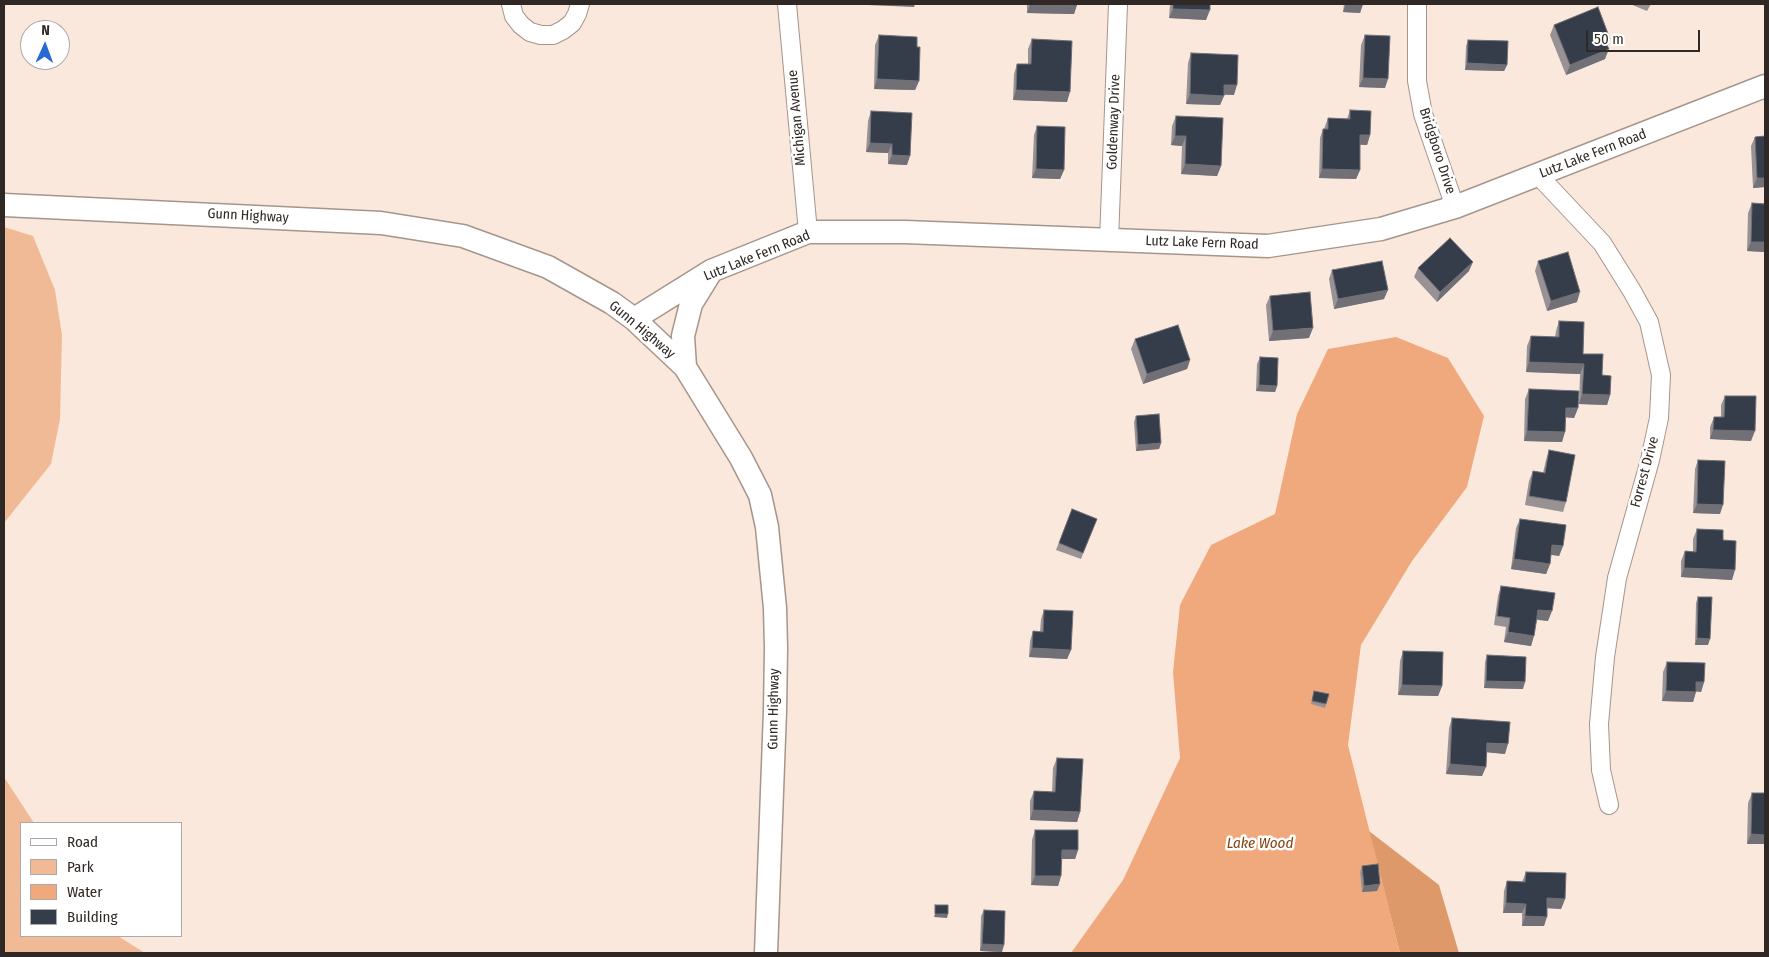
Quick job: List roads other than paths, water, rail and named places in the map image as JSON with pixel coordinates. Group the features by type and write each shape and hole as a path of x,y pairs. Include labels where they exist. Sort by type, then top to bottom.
{"main road":[{"name":"Lutz Lake Fern Road","path":"634,319 711,271 808,232 905,232 1268,246 1381,229 1455,207 1765,86"},
{"name":"Gunn Highway","path":"4,205 381,223 463,236 548,267 612,303 634,319 685,368 742,458 760,495 767,527 776,608 776,666 766,953"},
{"path":"685,368 683,336 691,304 711,271"}],"street":[{"path":"512,4 514,16 530,32 541,35 553,35 572,23 580,4"},
{"name":"Michigan Avenue","path":"787,4 808,232"},
{"name":"Goldenway Drive","path":"1109,240 1118,4"},
{"name":"Bridgboro Drive","path":"1417,4 1417,81 1423,114 1455,207"},
{"name":"Forrest Drive","path":"1538,175 1602,243 1632,291 1649,322 1661,375 1659,418 1650,460 1617,578 1604,656 1599,724 1601,770 1609,805"}],"water":[{"name":"Lake Wood","path":"1396,337 1448,358 1484,416 1467,487 1412,561 1361,645 1348,745 1400,953 1071,953 1123,880 1180,758 1173,672 1180,605 1211,545 1275,514 1297,414 1328,349"}]}
